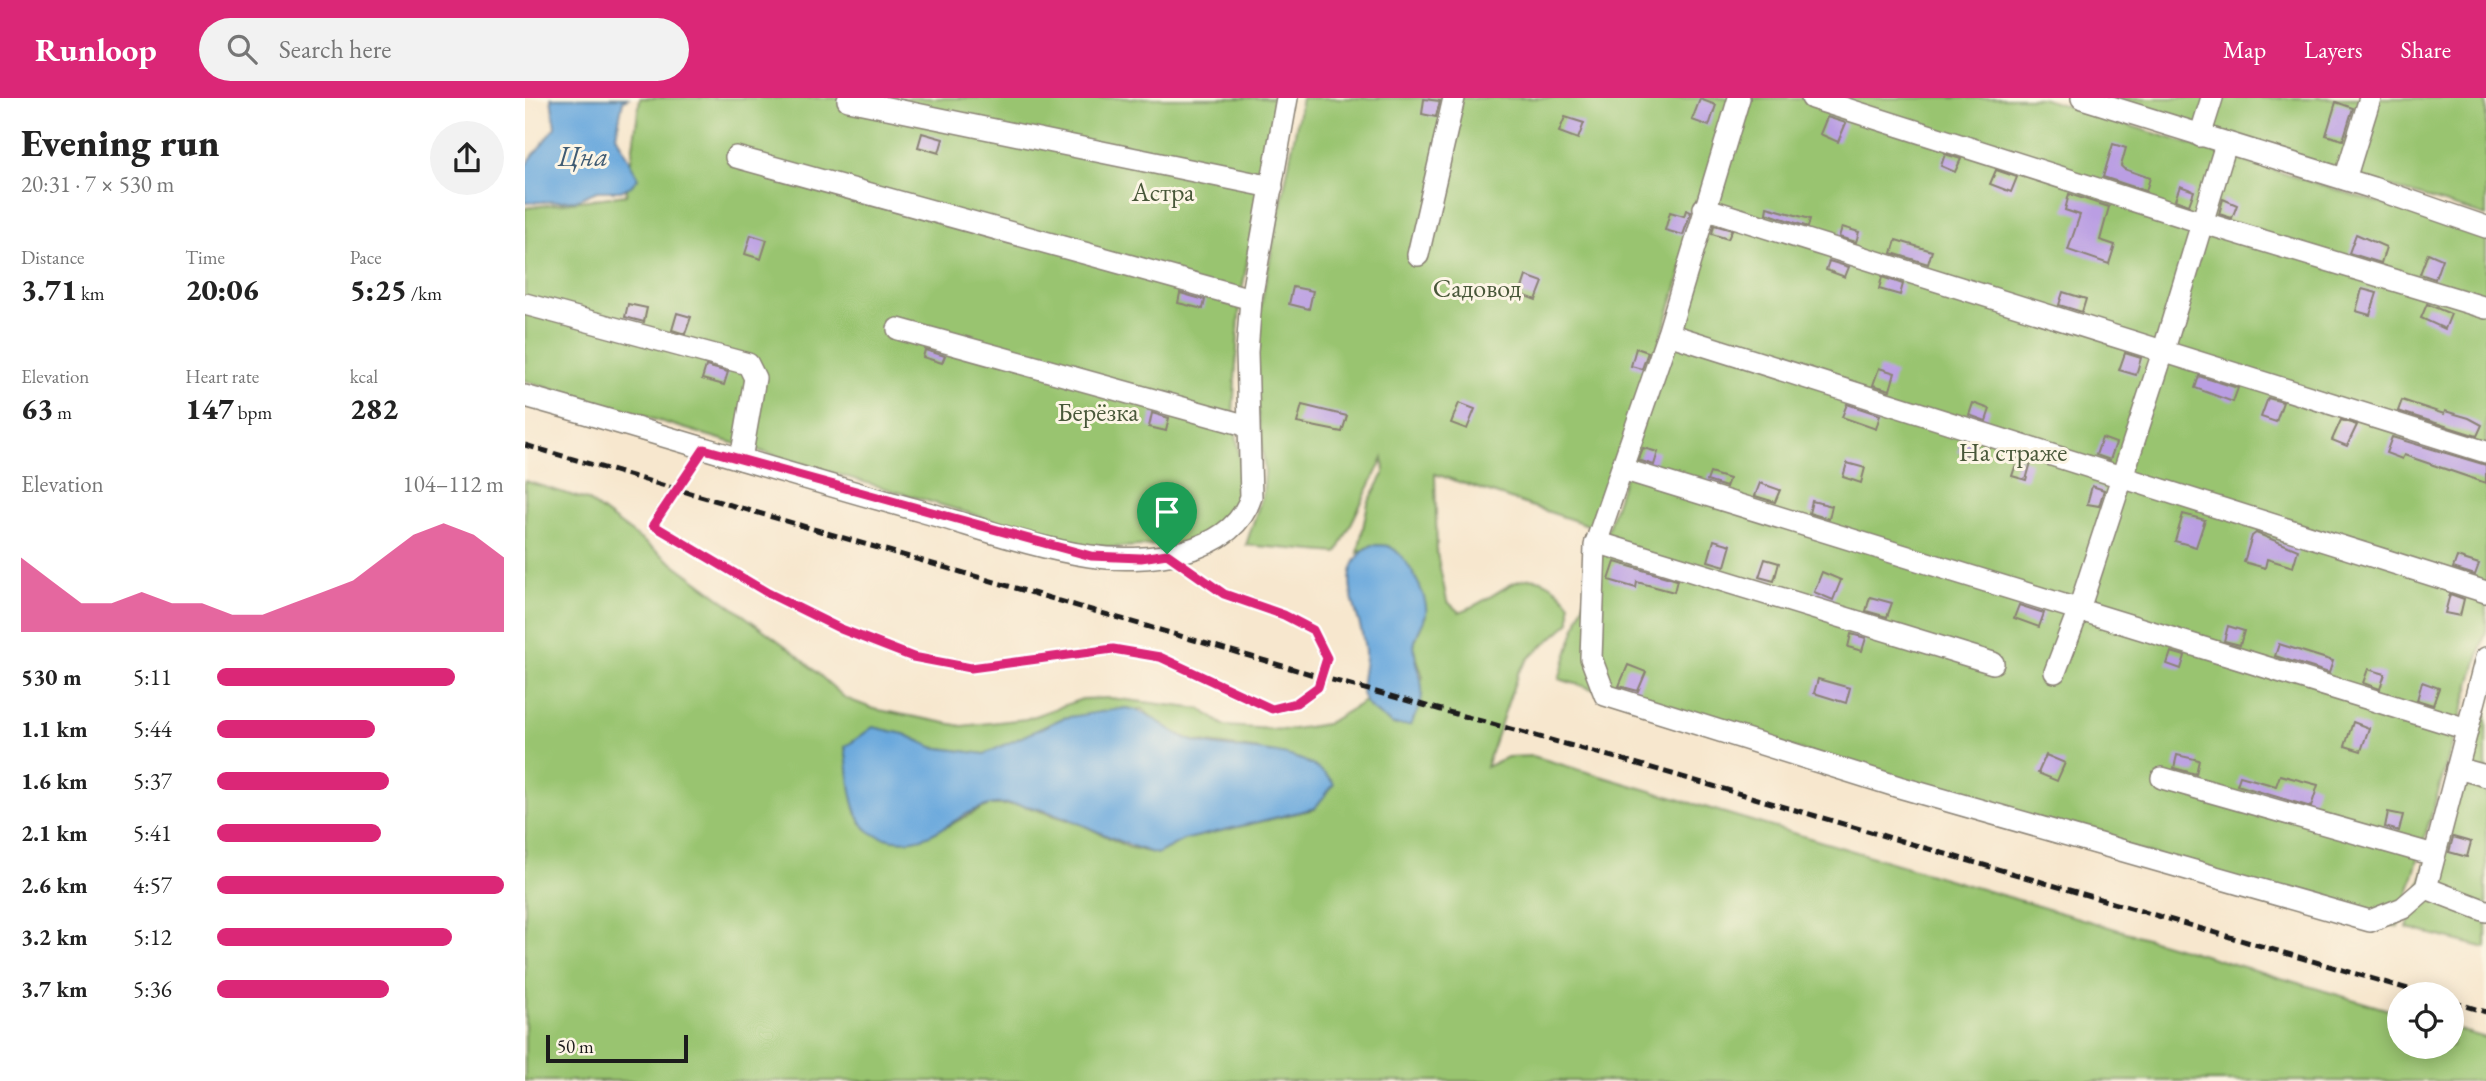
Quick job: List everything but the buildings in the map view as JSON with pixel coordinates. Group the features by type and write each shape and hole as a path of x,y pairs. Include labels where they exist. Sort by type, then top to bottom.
{"street":[{"path":"525,396 704,449 1091,556 1141,558 1212,543 1228,533 1241,519 1251,497 1247,352 1251,299 1287,98"},
{"path":"1418,255 1454,98"},
{"path":"1739,98 1668,334 1596,542 1591,658 1605,695 1899,787 2370,921 2403,908 2425,888 2467,729 2482,691 2486,658"},
{"path":"1812,98 2204,223 2486,309"},
{"path":"2083,98 2226,145 2345,179 2486,227"},
{"path":"2200,136 2212,98"},
{"path":"2345,179 2370,98"},
{"path":"848,100 1272,187"},
{"path":"2055,672 2079,609 2164,349 2226,145"},
{"path":"736,157 1251,299"},
{"path":"1705,208 2164,349 2486,452"},
{"path":"525,304 748,363 755,378 741,459"},
{"path":"898,328 1248,426"},
{"path":"1668,334 2486,592"},
{"path":"1622,469 2467,729"},
{"path":"1596,542 1993,663"},
{"path":"2457,768 2486,775"},
{"path":"2162,778 2434,855"},
{"path":"2425,888 2486,911"}],"path":[{"path":"704,449 653,525 768,593 841,629 913,657 971,668 1113,649 1160,657 1272,709 1296,703 1318,687 1327,658 1313,630 1284,615 1224,594 1167,554"}],"green space":[{"name":"Берёзка","path":"640,98 1277,98 1240,301 1233,413 1245,495 1208,542 1089,549 525,381 525,208 626,195"},
{"name":"Садовод","path":"1302,98 1737,98 1600,529 1435,474 1437,554 1447,601 1459,612 1516,582 1529,579 1542,580 1555,588 1570,604 1570,622 1529,658 1518,673 1486,767 1507,757 1533,756 2387,1009 2387,1059 2464,1059 2464,1032 2486,1038 2486,1081 525,1081 525,481 587,500 795,653 845,698 874,709 962,726 1026,719 1082,699 1111,698 1200,709 1225,726 1287,730 1326,724 1365,701 1393,725 1423,677 1413,646 1426,615 1372,545 1358,553 1368,503 1384,474 1383,458 1337,553 1246,545 1263,493 1265,472 1251,355","holes":["1142,709 1166,729 1194,741 1261,750 1315,809 1183,840 1157,854 1128,847 1083,825 1021,805 989,805 932,834 861,823 855,809 845,747 904,734 932,747 985,754 1063,718"]},
{"name":"На страже","path":"1748,98 2041,98 2486,236 2486,631 2398,927 1559,679"},
{"path":"2100,98 2486,98 2486,216"},
{"path":"2486,662 2486,948 2407,928"}],"water":[{"name":"Цна","path":"551,98 628,98 623,101 616,135 638,178 631,186 621,191 597,191 576,200 525,203 525,166 555,127"},
{"path":"1372,545 1388,546 1402,557 1420,586 1426,606 1425,618 1414,644 1422,695 1410,725 1393,725 1370,708 1363,696 1365,653 1350,581 1352,568 1359,556"},
{"path":"1126,708 1144,713 1193,741 1287,755 1305,761 1320,770 1334,784 1315,808 1183,840 1157,854 1056,814 1021,805 989,805 928,836 901,841 870,832 856,812 845,747 873,727 904,734 932,747 985,754 1063,718"}],"railway":[{"path":"525,445 1314,675 1638,764 2387,983"},
{"path":"2464,1006 2486,1012"}],"route":[{"path":"704,449 1027,541 1091,556 1141,558 1167,554 1224,594 1284,615 1313,630 1327,658 1318,687 1296,703 1272,709 1160,657 1113,649 971,668 913,657 841,629 768,593 653,525 704,449"}],"park label":[{"name":"Астра","path":"1163,192"}]}
